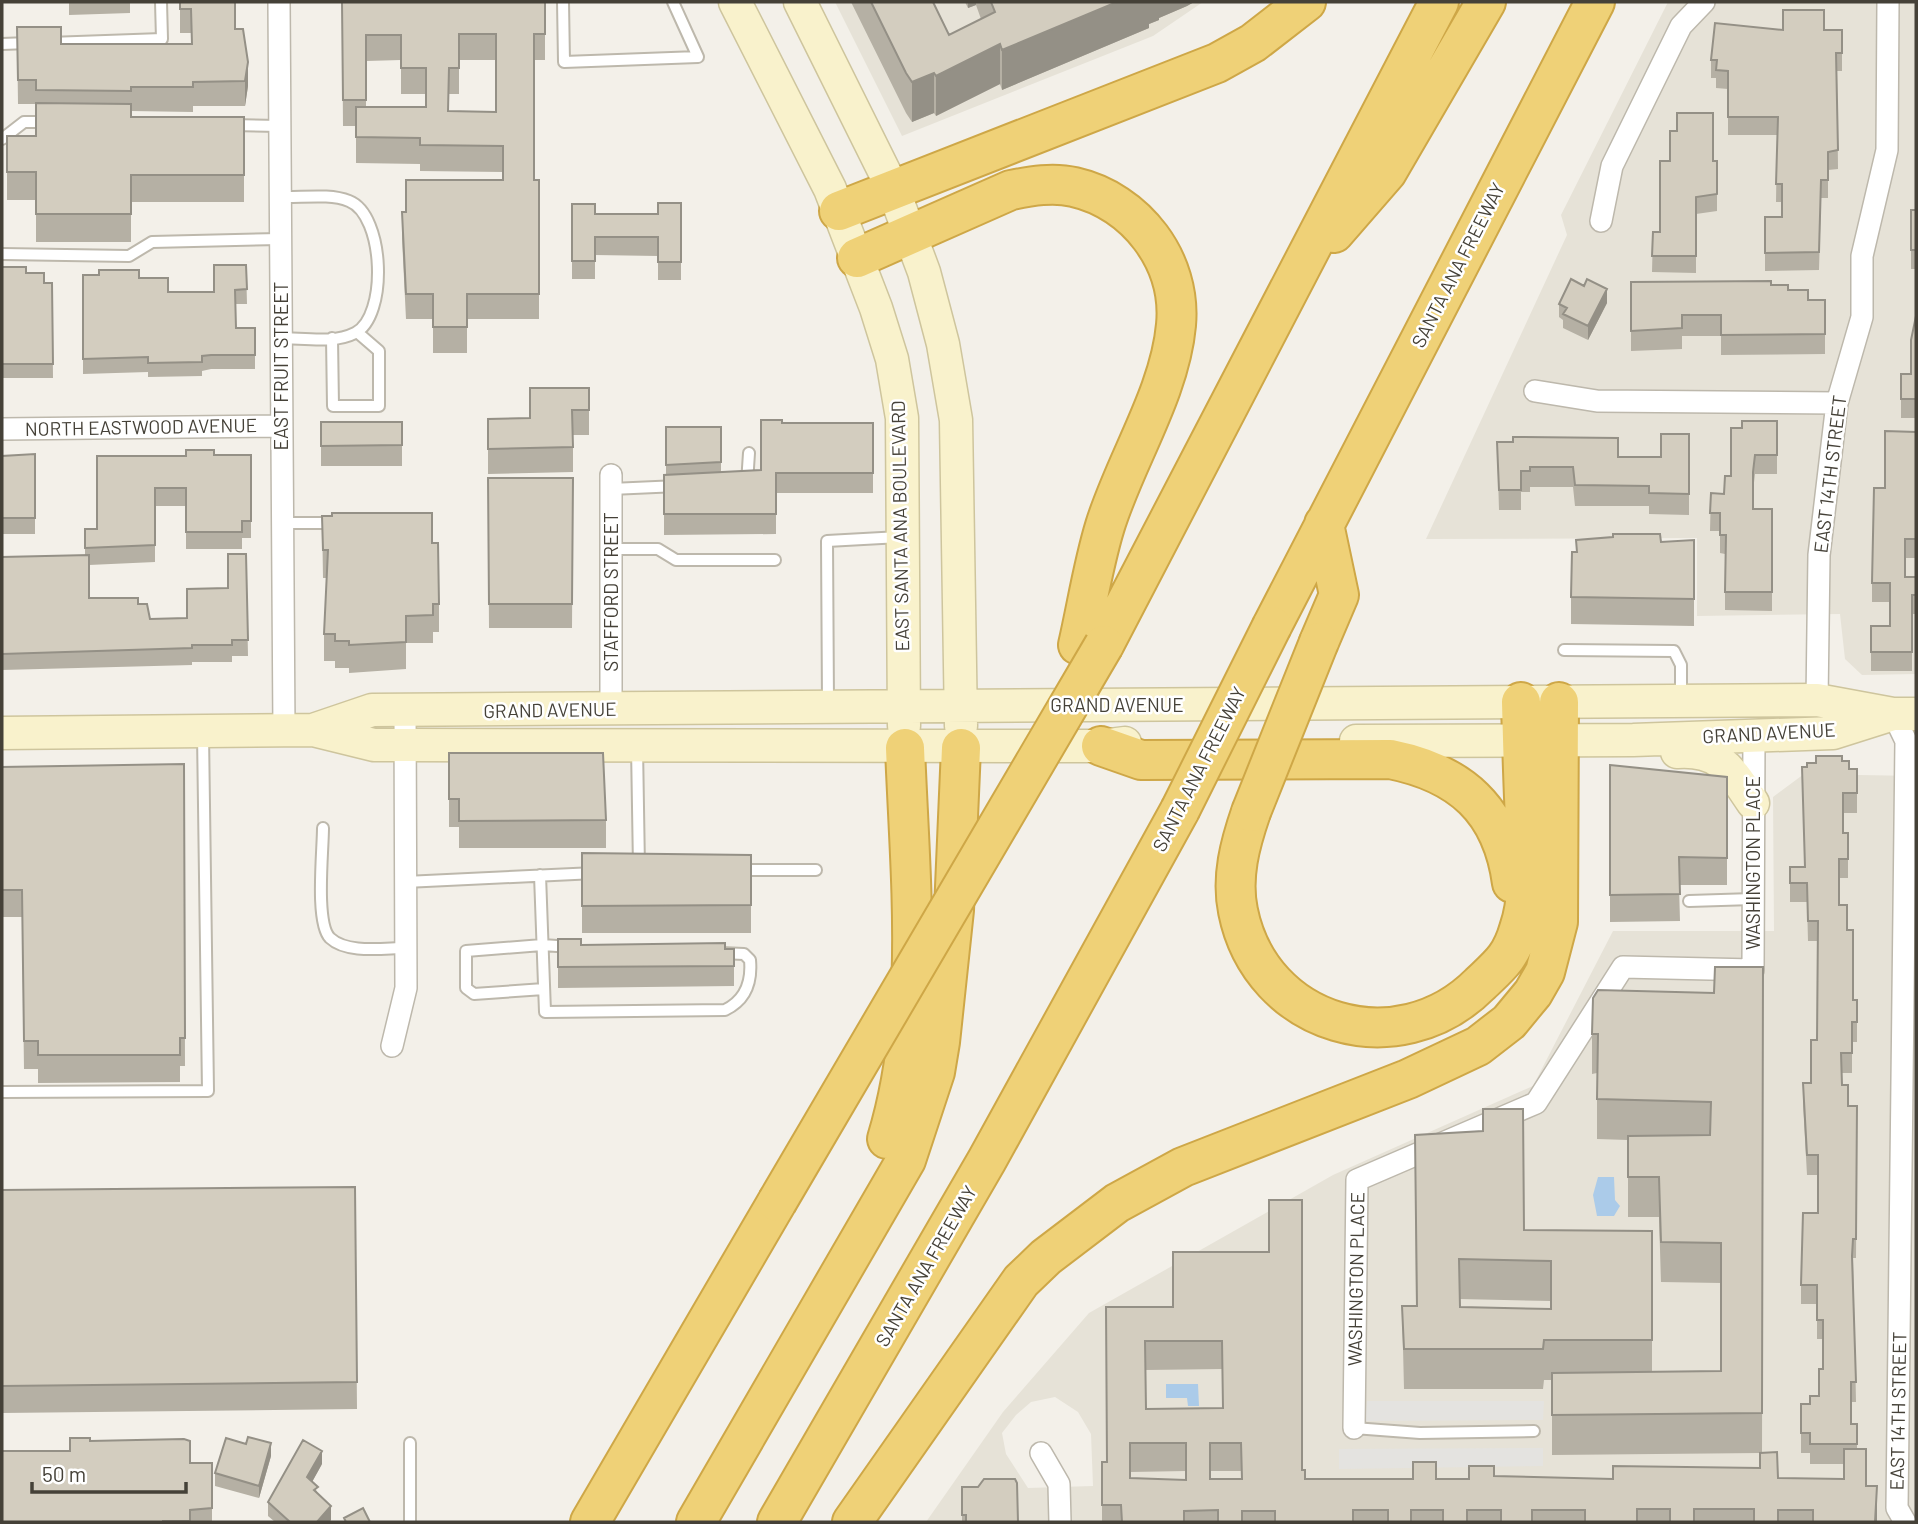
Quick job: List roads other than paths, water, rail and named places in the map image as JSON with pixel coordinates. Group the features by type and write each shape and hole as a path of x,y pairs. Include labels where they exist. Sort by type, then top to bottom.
{"highway":[{"path":"839,211 1217,63 1253,43 1306,2"},
{"path":"590,1522 1063,714 1091,645 1293,279 1439,2"},
{"path":"1293,279 1387,172 1486,2"},
{"name":"SANTA ANA FREEWAY","path":"777,1522 987,1160 1180,810 1324,524 1595,2"},
{"path":"857,258 1011,190 1033,186 1072,187 1107,200 1137,220 1166,263 1177,308 1173,344 1105,525 1091,645"},
{"path":"1324,524 1339,595 1251,812 1239,846 1235,882 1237,910 1245,937 1270,978 1293,1000 1318,1016 1344,1025 1401,1026 1440,1014 1465,999 1507,960 1520,928 1525,900 1540,741 1559,702"},
{"path":"852,1522 1021,1282 1046,1257 1117,1203 1184,1167 1408,1079 1478,1046 1509,1022 1534,993 1545,972 1558,922 1540,741 1521,702"},
{"path":"1101,747 1141,760 1390,758 1420,765 1454,780 1479,803 1497,830 1511,882 1507,928 1486,978"},
{"path":"673,1522 844,1225 884,1147 901,1094 911,984 905,748"},
{"path":"696,1522 906,1160 935,1072 940,1042 954,910 961,748"}],"main road":[{"name":"EAST SANTA ANA BOULEVARD","path":"735,2 839,211 892,359 902,418 905,748"},
{"path":"800,2 893,190 924,272 940,332 957,420 961,748"},
{"name":"GRAND AVENUE","path":"298,730 372,710 1817,700 1905,714"},
{"name":"GRAND AVENUE","path":"2,733 298,730 374,745 1101,747 1138,741 1633,740 1833,733 1905,714"},
{"path":"1633,740 1663,753 1711,754 1732,773 1753,803"}],"street":[{"name":"EAST FRUIT STREET","path":"279,2 282,523 298,730"},
{"path":"1601,221 1612,166 1681,26 1704,2"},
{"name":"EAST 14TH STREET","path":"1817,700 1819,555 1837,403 1862,317 1862,256 1887,150 1888,2"},
{"path":"1535,391 1597,401 1837,403"},
{"name":"NORTH EASTWOOD AVENUE","path":"2,429 281,426"},
{"name":"STAFFORD STREET","path":"611,482 611,709"},
{"path":"392,1046 406,988 405,710"},
{"name":"EAST 14TH STREET","path":"1901,1515 1905,714"},
{"name":"WASHINGTON PLACE","path":"1354,1427 1357,1180 1536,1103 1623,967 1753,970 1754,736"},
{"path":"1041,1453 1059,1484 1060,1522"}],"lane":[{"path":"2,44 162,39 161,2"},
{"path":"563,2 564,62 698,57 673,2"},
{"path":"2,139 24,122 65,122"},
{"path":"214,125 279,126"},
{"path":"280,197 350,201 364,211 376,236 376,295 372,317 358,332 332,338 280,338"},
{"path":"2,254 129,256 152,242 280,239"},
{"path":"332,338 333,406 379,406 379,351 358,332"},
{"path":"735,483 749,483 749,453"},
{"path":"611,482 693,485"},
{"path":"282,523 349,523"},
{"path":"828,707 827,541 903,537"},
{"path":"611,550 658,550 676,560 775,560"},
{"path":"1564,650 1674,651 1681,665 1681,701"},
{"path":"2,1093 208,1091 202,731"},
{"path":"637,747 639,870"},
{"path":"323,828 322,922 330,938 350,947 405,948"},
{"path":"627,871 653,870"},
{"path":"721,870 816,870"},
{"path":"405,882 602,872"},
{"path":"540,875 545,1012 725,1010 739,1003 752,977 750,960 744,954 704,952"},
{"path":"1689,901 1753,899"},
{"path":"544,989 474,995 466,988 466,951 542,945 582,947"},
{"path":"1354,1427 1420,1433 1534,1431"},
{"path":"410,1443 410,1522"}],"water":[{"path":"1598,1177 1614,1177 1615,1200 1620,1206 1614,1216 1597,1216 1593,1195"},
{"path":"1166,1384 1198,1384 1199,1406 1188,1406 1187,1398 1166,1398"}]}
